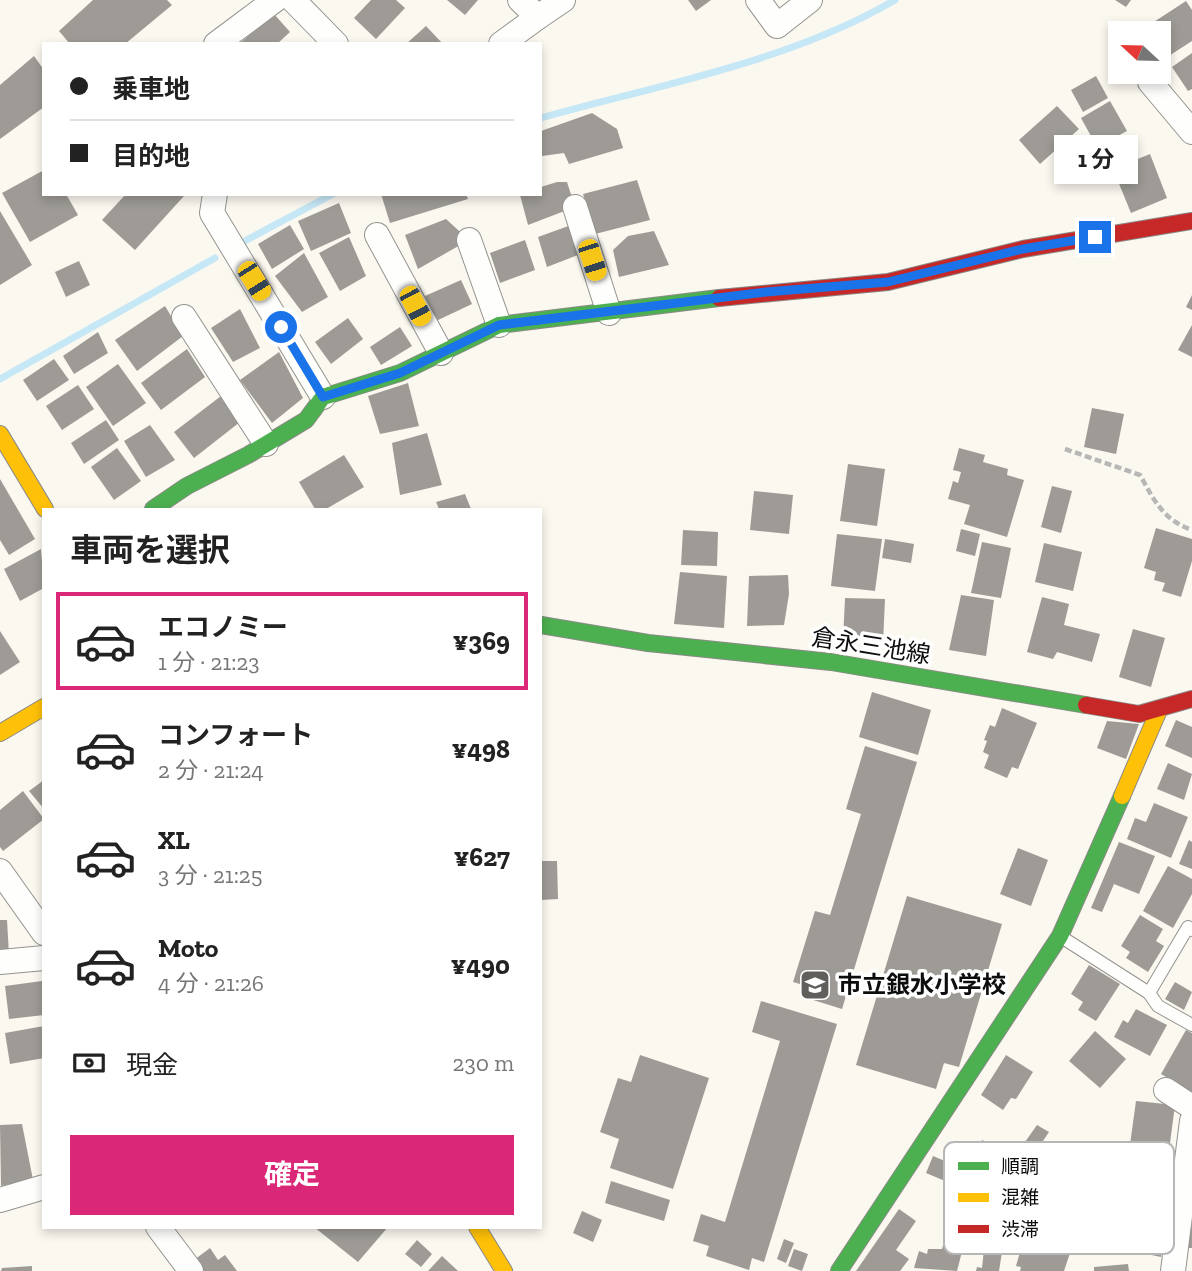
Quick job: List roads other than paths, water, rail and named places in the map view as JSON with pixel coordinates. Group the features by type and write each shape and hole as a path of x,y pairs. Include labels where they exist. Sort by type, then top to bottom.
{"street":[{"path":"219,42 275,0"},
{"path":"293,0 334,42"},
{"path":"503,42 529,8 563,0"},
{"path":"758,0 777,26 810,0"},
{"path":"1152,84 1192,132"},
{"path":"215,196 212,213 323,397"},
{"path":"575,207 609,313"},
{"path":"154,508 187,485 306,420 323,397 400,373 499,325 766,292 888,282 1023,249 1192,221"},
{"path":"377,235 441,353"},
{"path":"469,240 499,325"},
{"path":"184,317 266,444"},
{"path":"0,434 44,508"},
{"name":"倉永三池線","path":"542,625 648,643 831,662 1092,709 1139,714 1192,699"},
{"path":"0,733 42,708"},
{"path":"839,1271 1060,936 1159,710"},
{"path":"0,871 42,930"},
{"path":"0,962 42,958"},
{"path":"1166,1090 1192,1107"},
{"path":"1173,1271 1192,1121"},
{"path":"0,1200 42,1188"},
{"path":"160,1229 191,1271"},
{"path":"478,1229 504,1271"}],"lane":[{"path":"1149,993 1188,927 1192,930"},
{"path":"1060,936 1149,993 1158,1006 1192,1025"}],"waterway":[{"path":"542,118 767,56 854,22 895,0"},
{"path":"241,243 329,196"},
{"path":"0,379 215,258"}],"place":[{"name":"市立銀水小学校","path":"815,985"}]}
